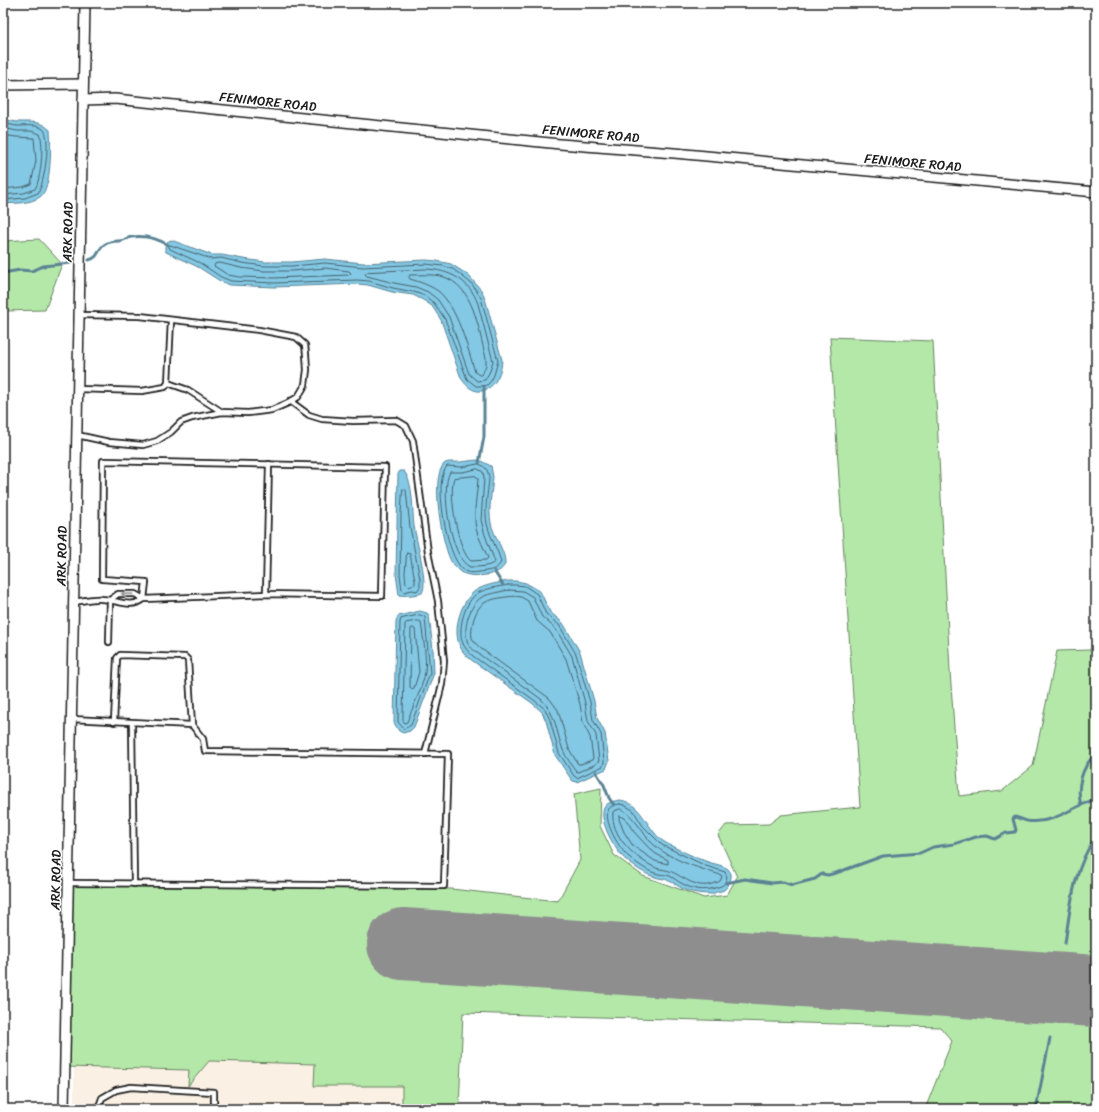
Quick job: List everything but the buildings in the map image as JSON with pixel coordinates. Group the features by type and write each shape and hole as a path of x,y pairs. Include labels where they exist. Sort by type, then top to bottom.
{"street":[{"name":"ARK ROAD","path":"64,1109 85,3"},
{"path":"3,85 83,84"},
{"name":"FENIMORE ROAD","path":"83,100 115,99 560,144 674,153 1096,192"}],"lane":[{"path":"76,435 109,442 143,445 157,441 171,432 181,422 192,418 222,412 248,413 272,410 298,397 305,385 307,370 305,345 296,337 259,330 140,316 79,315"},
{"path":"78,389 142,391 165,387 168,383 171,320"},
{"path":"168,383 188,390 222,412"},
{"path":"290,401 310,415 322,419 353,421 396,420 406,426 413,441 428,552 438,601 444,661 442,684 425,754"},
{"path":"73,602 100,599 128,604 138,603 144,598 146,582 102,579 103,461 385,467 382,596 266,594 144,598 135,594 118,594 110,600"},
{"path":"266,594 269,464"},
{"path":"109,642 110,600"},
{"path":"68,883 444,886 448,754 205,751 203,739 192,725 188,660 184,658 120,655 117,658 114,722"},
{"path":"71,719 192,725"},
{"path":"132,723 134,884"},
{"path":"98,1109 102,1098 116,1090 131,1087 214,1092 214,1109"}],"shaded area":[{"path":"209,1061 315,1064 314,1086 402,1086 402,1109 74,1109 74,1067 189,1070 188,1085"}],"green space":[{"path":"39,239 62,264 45,310 3,311 3,241"},
{"path":"830,337 933,341 950,671 959,796 1002,791 1033,766 1057,651 1090,650 1096,642 1096,1109 925,1109 952,1041 940,1027 463,1013 459,1109 402,1109 402,1086 314,1086 315,1064 209,1061 188,1086 189,1070 64,1067 68,882 451,889 558,901 580,860 574,794 601,788 600,826 614,855 643,876 704,898 727,895 737,877 718,835 726,825 769,824 781,815 860,807"}],"water":[{"path":"3,119 17,122 36,123 47,127 50,130 50,166 47,185 40,197 32,201 3,204"},
{"path":"171,240 212,255 222,255 265,262 292,262 325,259 363,263 426,260 451,264 468,275 482,291 502,360 498,378 488,389 481,391 474,390 468,386 461,378 441,320 432,306 413,295 357,284 274,287 230,285 220,281 198,267 166,252 166,244"},
{"path":"479,460 491,466 493,477 490,517 494,532 504,554 505,563 503,568 492,574 477,576 463,574 451,561 441,525 438,482 440,471 444,464 449,462"},
{"path":"400,471 404,471 410,483 414,526 424,581 422,593 410,595 399,595 396,574 398,474"},
{"path":"508,581 526,583 540,591 550,612 563,623 580,652 594,701 597,718 605,733 609,761 606,769 577,782 571,779 555,755 546,721 542,712 532,703 470,659 463,652 459,644 457,638 458,623 462,608 470,595 482,587"},
{"path":"420,611 429,615 434,673 414,727 410,731 403,733 399,731 394,723 396,621 398,616"},
{"path":"620,800 628,802 634,806 654,832 666,843 697,858 728,869 731,876 727,887 724,890 713,894 690,891 683,889 667,880 648,874 629,862 622,856 609,836 603,814 604,808 607,804"}],"waterway":[{"path":"89,260 93,259 106,244 122,241 131,237 141,236 151,238 168,245"},
{"path":"3,273 20,270 32,271 43,266 71,263"},
{"path":"479,463 484,437 484,387"},
{"path":"494,571 503,585"},
{"path":"1081,805 1079,791 1081,777 1087,764 1096,754"},
{"path":"596,772 614,805"},
{"path":"726,883 745,879 772,883 783,882 792,885 815,879 822,874 828,875 836,873 883,856 920,853 933,847 954,844 976,837 987,836 995,839 1006,833 1015,832 1016,830 1013,819 1015,817 1027,821 1046,820 1054,818 1096,799"},
{"path":"1065,943 1074,888 1082,862 1096,836"},
{"path":"1036,1109 1050,1038"}],"runway":[{"path":"403,944 1096,991"}]}
